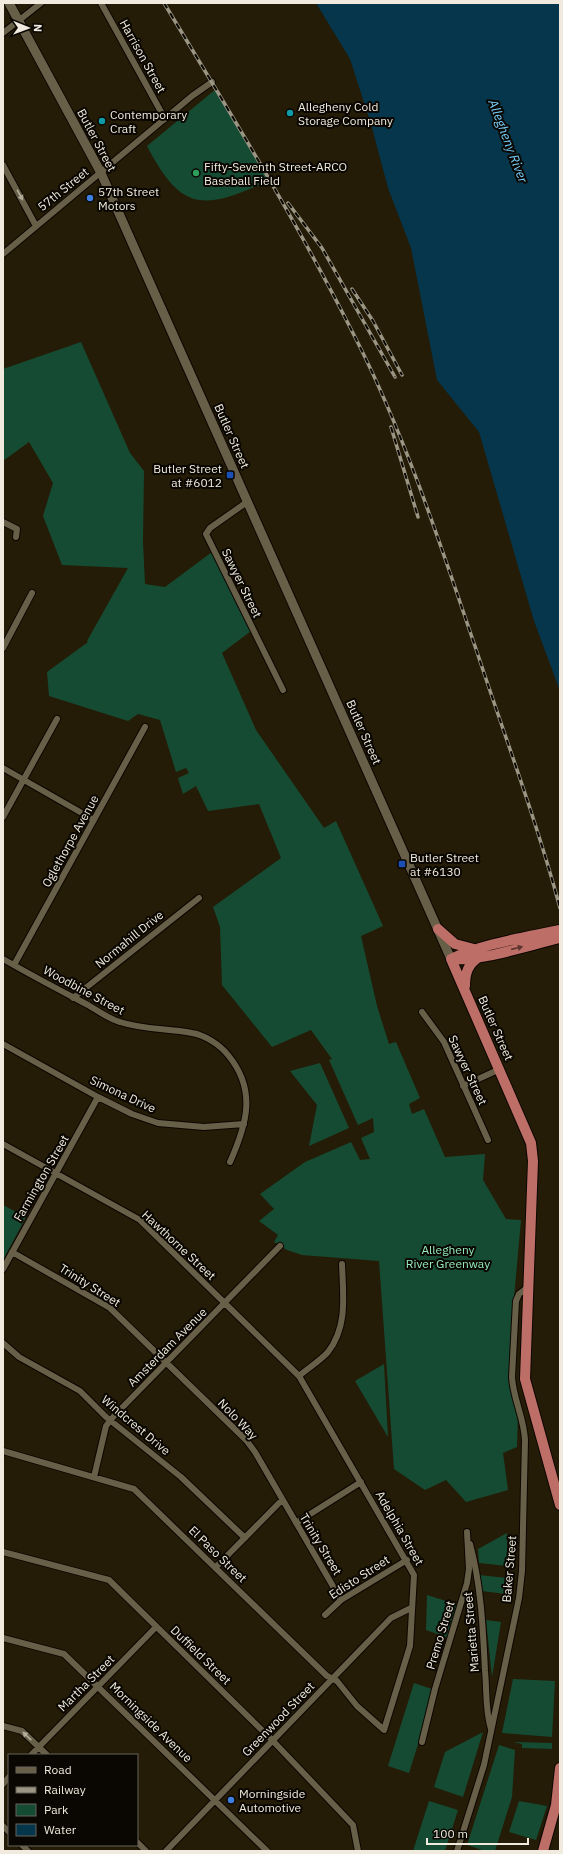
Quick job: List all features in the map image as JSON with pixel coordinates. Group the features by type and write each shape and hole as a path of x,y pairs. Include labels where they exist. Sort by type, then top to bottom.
{"highway":[{"path":"438,929 467,956"},
{"path":"452,959 560,930"},
{"path":"478,953 560,938"},
{"path":"466,990 465,977 467,956"},
{"name":"Butler Street","path":"452,959 527,1130 532,1149 525,1378 560,1505"},
{"path":"543,1851 556,1805 560,1768"}],"main road":[{"name":"Butler Street","path":"9,3 100,173 452,959"}],"street":[{"path":"3,33 41,3"},
{"name":"Harrison Street","path":"101,3 166,120"},
{"name":"57th Street","path":"3,254 166,120 192,96 212,82"},
{"path":"3,165 36,226"},
{"name":"Sawyer Street","path":"247,502 210,528 206,534 283,690"},
{"path":"3,522 17,529 16,537"},
{"path":"3,648 32,593"},
{"path":"3,817 58,719"},
{"name":"Oglethorpe Avenue","path":"14,965 145,727"},
{"path":"3,768 94,820"},
{"name":"Normahill Drive","path":"73,998 199,898"},
{"name":"Woodbine Street","path":"3,959 119,1022 142,1028 193,1033 210,1040 223,1049 235,1063 243,1078 247,1093 244,1124 240,1140 230,1162"},
{"name":"Sawyer Street","path":"422,1012 440,1036 488,1140"},
{"name":"Simona Drive","path":"3,1044 98,1097 132,1114 158,1123 204,1126 244,1124"},
{"path":"464,1086 500,1069"},
{"name":"Farmington Street","path":"3,1269 98,1097"},
{"name":"Hawthorne Street","path":"3,1144 140,1220 299,1376"},
{"name":"Amsterdam Avenue","path":"94,1477 106,1426 280,1246"},
{"name":"Trinity Street","path":"12,1252 110,1308 167,1362"},
{"path":"299,1376 327,1353 336,1340 341,1326 344,1309 342,1264"},
{"name":"Baker Street","path":"457,1851 482,1772 521,1580 525,1440 523,1421 512,1377 516,1302 518,1294 528,1287"},
{"name":"Windcrest Drive","path":"3,1343 20,1357 80,1391 111,1420 181,1477 245,1538"},
{"name":"Nolo Way","path":"167,1362 246,1440 282,1500"},
{"name":"Adelphia Street","path":"299,1376 407,1560 414,1575 410,1646 384,1730"},
{"name":"El Paso Street","path":"3,1451 134,1488 327,1676 337,1681 357,1706 384,1730"},
{"path":"296,1523 361,1482"},
{"path":"216,1567 282,1500"},
{"name":"Trinity Street","path":"282,1500 341,1600"},
{"name":"Marietta Street","path":"467,1532 475,1567 483,1627 487,1714 491,1731"},
{"name":"Premo Street","path":"422,1742 435,1689 467,1583 469,1568 467,1532"},
{"name":"Duffield Street","path":"3,1552 109,1580 272,1741 353,1825 358,1851"},
{"name":"Edisto Street","path":"325,1615 341,1600 407,1560"},
{"name":"Greenwood Street","path":"166,1851 391,1618 411,1608"},
{"name":"Martha Street","path":"32,1754 156,1627"},
{"name":"Morningside Avenue","path":"3,1638 64,1654 267,1851"},
{"path":"3,1726 22,1731 46,1754"},
{"path":"138,1843 146,1851"}],"green space":[{"path":"216,89 271,180 229,197 212,200 198,200 185,195 172,184 160,168 147,146"},
{"name":"Allegheny River Greenway","path":"81,342 130,453 144,471 143,542 145,584 165,587 212,552 251,631 222,653 256,730 324,828 336,821 383,926 361,936 377,1006 389,1044 396,1042 420,1098 409,1104 412,1114 424,1109 445,1157 485,1154 483,1180 506,1219 521,1220 511,1331 511,1389 518,1414 517,1447 503,1453 508,1490 466,1502 446,1480 425,1490 394,1469 379,1261 302,1255 287,1250 274,1242 278,1235 259,1221 274,1209 260,1194 305,1162 351,1142 360,1160 370,1159 361,1138 374,1132 373,1118 358,1125 329,1060 332,1059 311,1030 272,1047 222,985 220,927 213,907 281,858 259,804 208,811 196,786 183,794 178,778 189,773 186,768 176,772 160,720 138,714 128,721 49,696 47,672 88,642 87,641 128,568 62,565 43,516 53,483 29,442 3,461 3,369"},
{"path":"320,1063 349,1128 309,1146 317,1105 290,1071"},
{"path":"3,1205 26,1217 3,1260"},
{"path":"384,1364 388,1437 355,1381"},
{"path":"507,1533 507,1566 479,1563 478,1549"},
{"path":"479,1575 507,1578 506,1594 482,1591"},
{"path":"427,1595 462,1606 452,1639 426,1630"},
{"path":"486,1620 501,1622 492,1677"},
{"path":"513,1679 555,1681 552,1737 502,1733"},
{"path":"414,1683 435,1690 409,1773 388,1766"},
{"path":"483,1732 463,1797 434,1787 445,1752"},
{"path":"513,1742 552,1743 552,1749 522,1748 522,1744"},
{"path":"499,1745 515,1750 512,1797 495,1851 485,1851 467,1845"},
{"path":"429,1801 458,1810 445,1851 413,1851"},
{"path":"519,1801 547,1806 536,1840 509,1832"}],"water":[{"name":"Allegheny River","path":"316,3 560,3 560,691 534,621 479,432 437,380 411,248 388,188 371,124 350,59"}],"railway":[{"path":"164,3 288,212 335,298 375,378 407,455 450,573 531,812 560,908"},
{"path":"288,203 322,248 395,377"},
{"path":"352,289 373,321 402,375"},
{"path":"391,427 418,517"}],"place":[{"name":"Allegheny Cold Storage Company","path":"290,113"},
{"name":"Contemporary Craft","path":"102,121"},
{"name":"Fifty-Seventh Street-ARCO Baseball Field","path":"196,173"},
{"name":"57th Street Motors","path":"90,198"},
{"name":"Butler Street at #6012","path":"230,475"},
{"name":"Butler Street at #6130","path":"402,864"},
{"name":"Morningside Automotive","path":"231,1800"}]}
